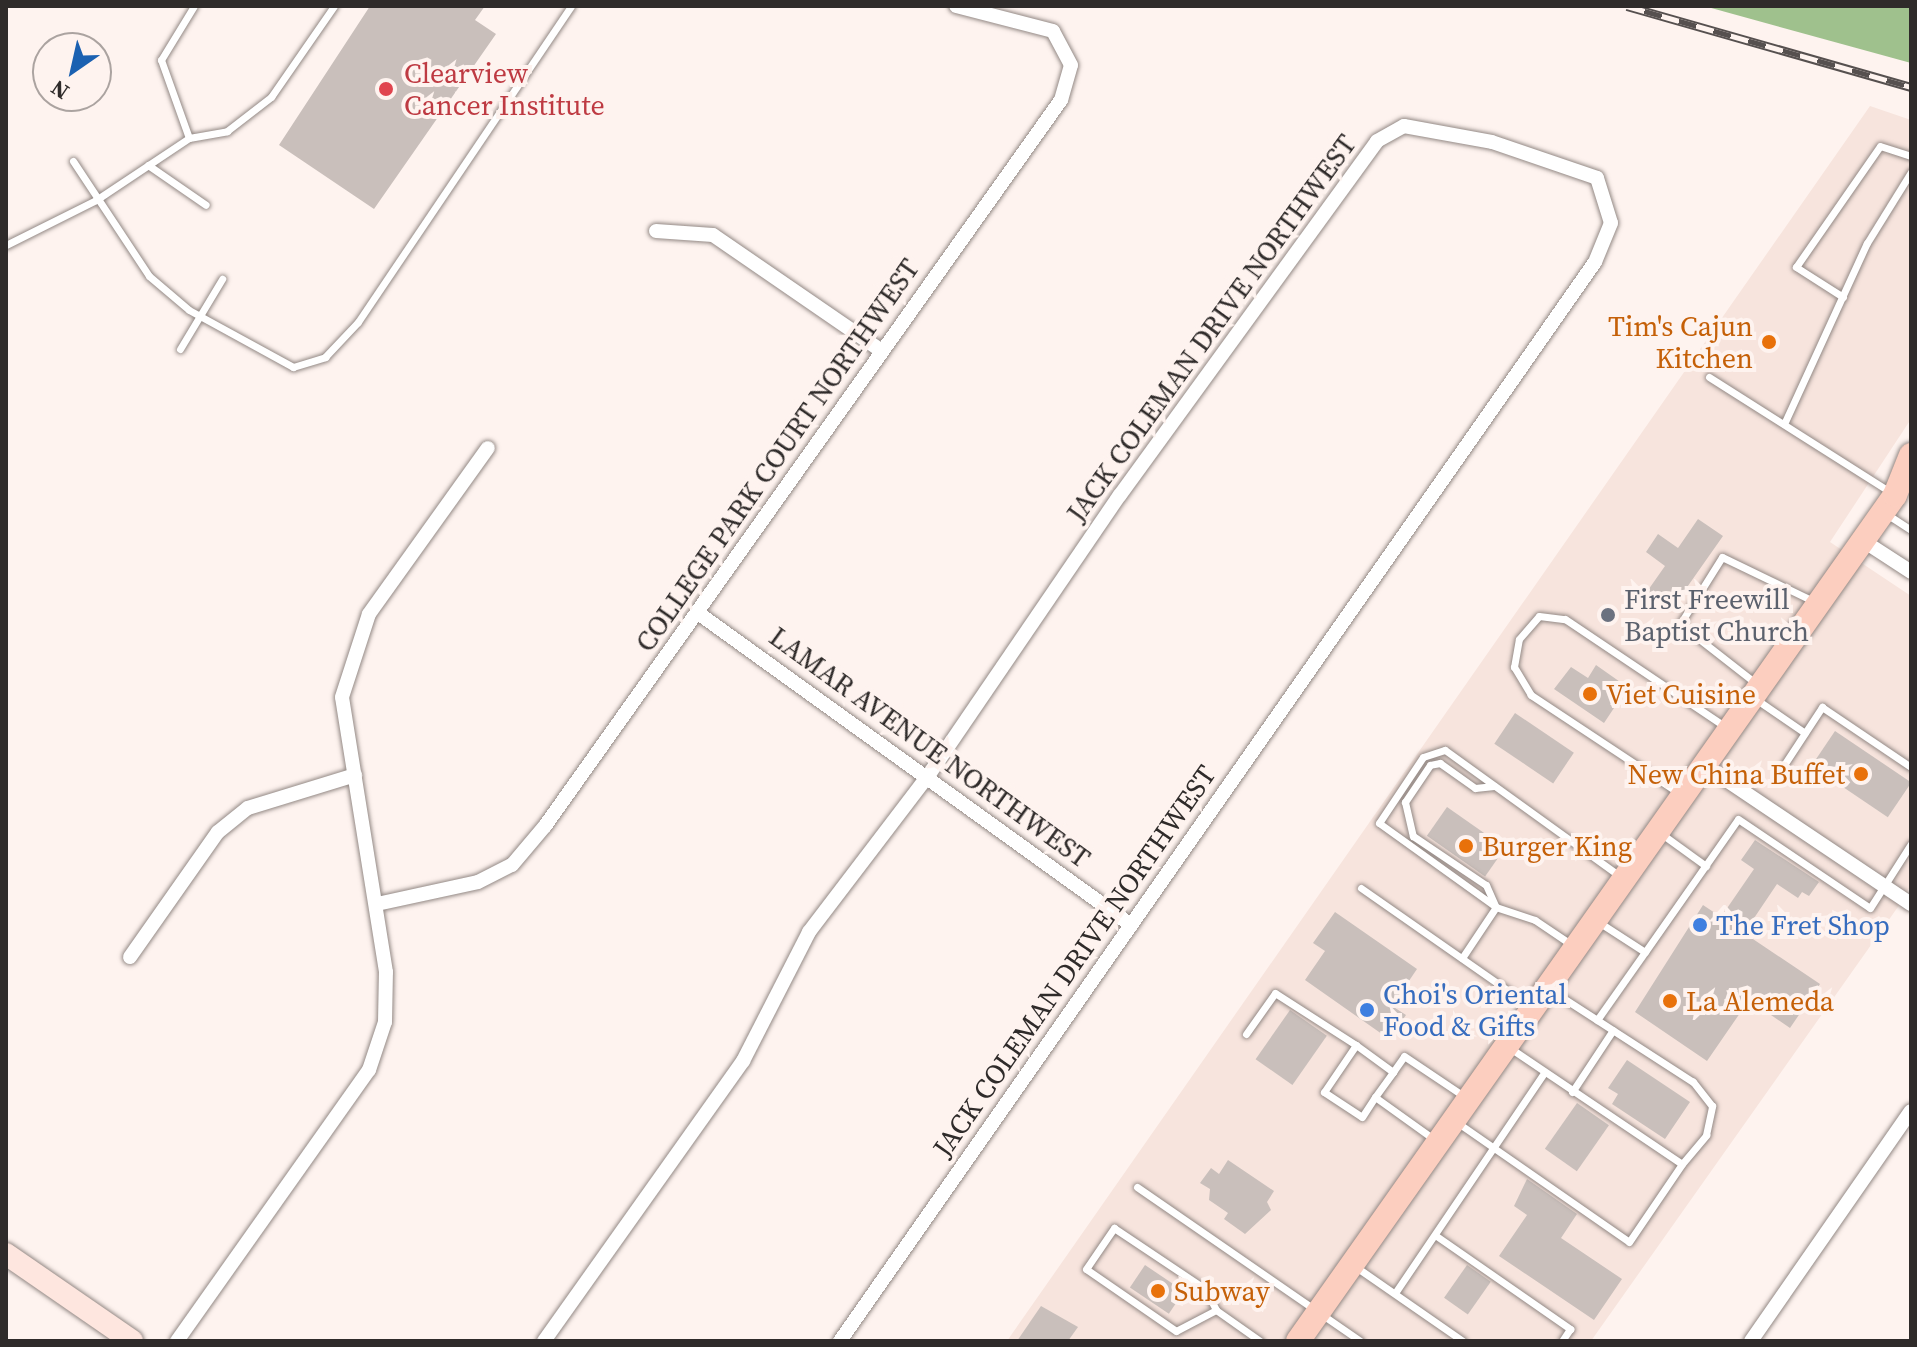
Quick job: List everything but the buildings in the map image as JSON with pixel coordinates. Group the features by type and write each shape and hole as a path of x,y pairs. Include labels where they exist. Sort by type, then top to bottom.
{"main road":[{"path":"1298,1341 1531,1006 1625,880 1817,603 1896,497 1911,455"},
{"path":"6,1254 130,1341"}],"street":[{"name":"COLLEGE PARK COURT NORTHWEST","path":"377,904 478,882 512,865 698,613 1061,100 1071,65 1053,31 956,6"},
{"name":"JACK COLEMAN DRIVE NORTHWEST","path":"544,1341 743,1061 809,932 928,776 1120,495 1377,141 1404,126 1492,142 1597,178 1611,223 1595,262 840,1341"},
{"path":"656,231 713,235 882,351"},
{"path":"177,1341 369,1070 385,1022 386,972 342,697 364,626 488,448"},
{"path":"1862,540 1911,572"},
{"name":"LAMAR AVENUE NORTHWEST","path":"698,613 1131,925"},
{"path":"1704,765 1911,904"},
{"path":"130,957 218,832 248,808 355,775"},
{"path":"1751,1341 1911,1111"}],"lane":[{"path":"189,138 161,60 194,6"},
{"path":"6,245 96,200 189,138 227,131 271,97 334,6"},
{"path":"73,161 149,276 200,316 293,367 325,357 358,322 571,6"},
{"path":"1843,297 1796,267 1880,146 1911,156"},
{"path":"148,165 206,205"},
{"path":"1784,424 1867,243 1911,172"},
{"path":"180,349 222,279"},
{"path":"1709,377 1896,497 1911,530"},
{"path":"1805,733 1680,624 1722,557 1817,603"},
{"path":"1683,796 1531,695 1514,667 1519,639 1539,616 1565,619 1729,730"},
{"path":"1780,771 1822,707 1911,767"},
{"path":"1575,948 1535,920 1496,907 1379,823 1423,757 1445,750 1625,880"},
{"path":"1494,786 1475,788 1440,763 1430,765 1405,802 1413,836 1486,885 1496,907"},
{"path":"1597,1020 1738,819 1870,908 1911,844"},
{"path":"1658,832 1706,866"},
{"path":"1361,888 1531,1006"},
{"path":"1462,958 1496,907"},
{"path":"1596,920 1645,952"},
{"path":"1453,1119 1629,1242 1682,1164 1706,1135 1712,1106 1693,1082 1546,986"},
{"path":"1246,1034 1275,993 1393,1072"},
{"path":"1572,1092 1613,1030"},
{"path":"1505,1044 1682,1164"},
{"path":"1356,1045 1324,1092 1362,1117 1404,1056 1467,1098"},
{"path":"1395,1293 1544,1073"},
{"path":"1375,1097 1437,1142"},
{"path":"1137,1187 1360,1341"},
{"path":"1216,1310 1176,1331 1086,1269 1114,1228 1205,1289 1216,1310 1260,1341"},
{"path":"1435,1235 1570,1329 1562,1341"},
{"path":"1352,1264 1463,1341"}],"shaded area":[{"path":"1870,106 1911,120 1911,419 1830,542 1911,596 1911,885 1900,904 1591,1341 1007,1341"}],"green space":[{"path":"1704,6 1911,6 1911,63"}],"railway":[{"path":"1627,6 1911,87"}],"place":[{"name":"Clearview Cancer Institute","path":"386,89"},
{"name":"Tim's Cajun Kitchen","path":"1769,342"},
{"name":"First Freewill Baptist Church","path":"1608,615"},
{"name":"Viet Cuisine","path":"1590,694"},
{"name":"New China Buffet","path":"1861,774"},
{"name":"Burger King","path":"1466,846"},
{"name":"The Fret Shop","path":"1700,925"},
{"name":"La Alemeda","path":"1670,1001"},
{"name":"Choi's Oriental Food & Gifts","path":"1367,1010"},
{"name":"Subway","path":"1158,1291"}]}
